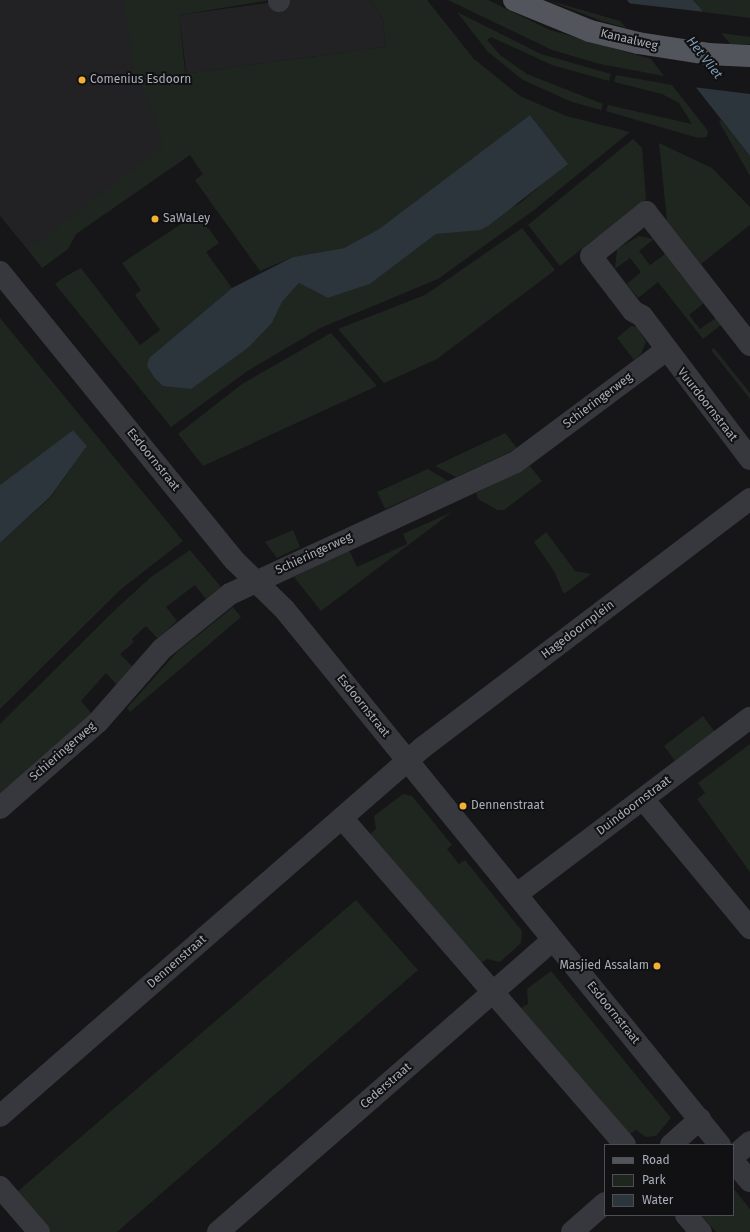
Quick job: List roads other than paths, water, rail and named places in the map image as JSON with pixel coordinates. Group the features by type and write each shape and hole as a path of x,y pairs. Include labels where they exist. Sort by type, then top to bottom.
{"main road":[{"name":"Kanaalweg","path":"514,0 590,31 638,43 745,56"}],"street":[{"name":"Vuurdoornstraat","path":"750,345 646,212 591,256 633,311 642,316 665,351 750,459"},
{"name":"Esdoornstraat","path":"0,272 7,294 235,561 257,580 517,894 719,1144"},
{"name":"Schieringerweg","path":"0,808 98,722 180,633 230,594 257,580 516,462 665,351"},
{"name":"Hagedoornplein","path":"408,761 750,499"},
{"name":"Duindoornstraat","path":"517,894 750,718"},
{"name":"Dennenstraat","path":"0,1116 408,761"},
{"path":"643,799 750,928"},
{"path":"342,818 624,1144"},
{"name":"Cederstraat","path":"218,1232 553,940"},
{"path":"672,1144 700,1120"},
{"path":"734,1156 750,1142"},
{"path":"734,1161 750,1181"},
{"path":"0,1187 39,1232"},
{"path":"572,1232 604,1204"},
{"path":"687,1216 701,1232"}],"water":[{"name":"Het Vliet","path":"627,0 693,0 700,8 750,73 750,156"},
{"path":"530,115 568,164 488,226 480,230 436,234 370,284 328,298 299,283 282,302 272,323 249,347 191,389 163,386 154,377 147,366 149,358 232,288 293,257 344,248 379,229"},
{"path":"73,430 87,446 50,497 0,543 0,485"}],"place":[{"name":"Comenius Esdoorn","path":"82,80"},
{"name":"SaWaLey","path":"155,219"},
{"name":"Dennenstraat","path":"463,806"},
{"name":"Masjied Assalam","path":"657,966"}]}
